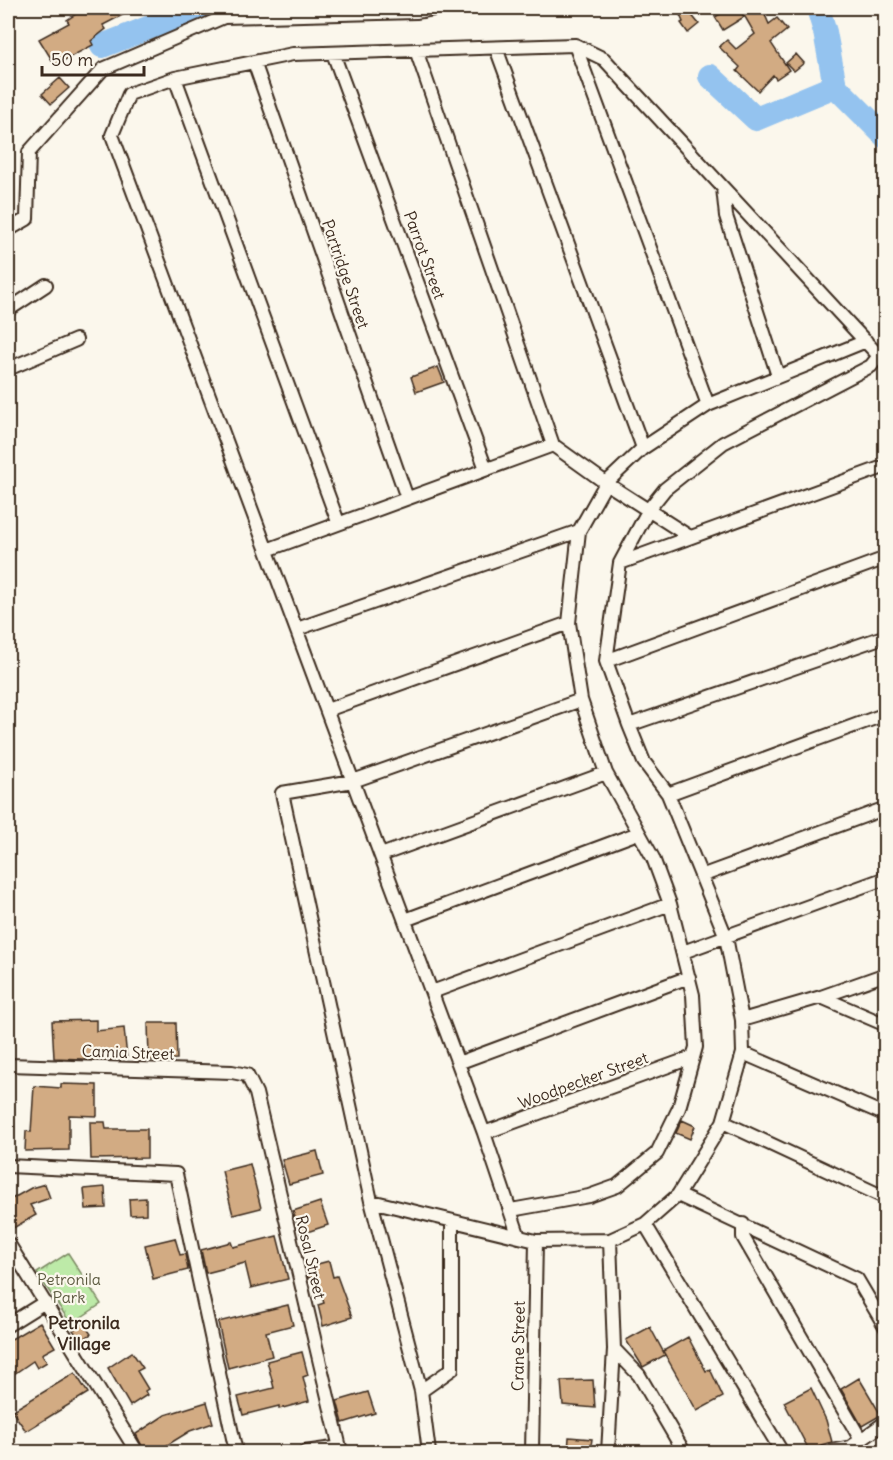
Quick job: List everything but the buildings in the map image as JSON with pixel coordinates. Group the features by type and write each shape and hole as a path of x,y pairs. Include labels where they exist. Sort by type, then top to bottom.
{"street":[{"path":"8,230 27,219 29,152 104,69 224,17 416,12 439,8"},
{"path":"575,45 708,405"},
{"path":"371,1201 452,1222 536,1241 610,1240 645,1224 678,1195 723,1122 743,1053 742,1020 726,938 668,794 644,762 628,725 606,661 621,563 649,509 664,489 723,443 871,366 882,351 866,342 603,59 575,45 293,54 176,78 129,94 112,135 432,992 512,1210 519,1237"},
{"path":"496,48 643,448"},
{"path":"416,50 553,445 606,483 690,537"},
{"name":"Parrot Street","path":"333,53 486,469"},
{"name":"Partridge Street","path":"254,62 407,498"},
{"path":"176,78 338,522"},
{"path":"723,188 726,216 778,376"},
{"path":"8,310 46,285"},
{"path":"8,369 76,340"},
{"path":"512,1210 589,1196 617,1185 657,1153 679,1108 696,1047 693,995 670,904 653,858 606,773 581,700 569,623 579,531 606,483 643,448 708,405 866,342"},
{"path":"267,550 338,522 553,445"},
{"path":"621,563 885,466"},
{"path":"297,629 579,531"},
{"path":"606,661 885,558"},
{"path":"327,710 569,623"},
{"path":"628,725 885,636"},
{"path":"429,1452 421,1391 371,1201 282,793 353,781 581,700"},
{"path":"668,794 885,714"},
{"path":"381,855 606,773"},
{"path":"701,876 885,808"},
{"path":"405,920 639,833"},
{"path":"683,952 885,878"},
{"path":"432,992 670,904"},
{"path":"742,1020 821,997 885,974"},
{"path":"458,1063 689,977"},
{"path":"821,997 885,1025"},
{"path":"743,1053 885,1115"},
{"name":"Woodpecker Street","path":"484,1133 693,1057"},
{"name":"Camia Street","path":"8,1065 232,1072 247,1075"},
{"name":"Rosal Street","path":"247,1075 256,1093 340,1450"},
{"path":"723,1122 885,1198"},
{"path":"8,1166 176,1174 236,1452"},
{"path":"678,1195 857,1279 885,1328"},
{"path":"421,1391 452,1370 452,1222"},
{"path":"645,1224 782,1452"},
{"path":"743,1224 743,1237 861,1440"},
{"path":"608,1452 615,1349 610,1240"},
{"name":"Crane Street","path":"532,1452 536,1241"},
{"path":"8,1242 137,1452"},
{"path":"8,1325 45,1302"},
{"path":"615,1349 639,1375 684,1452"},
{"path":"826,1452 851,1447 885,1422"},
{"path":"305,1452 340,1450"}],"green space":[{"name":"Petronila Park","path":"68,1253 101,1304 71,1324 37,1273"}],"waterway":[{"path":"102,46 166,21 221,8"},
{"path":"710,76 756,119 835,86 818,8"},
{"path":"835,86 886,137"}],"district":[{"name":"Petronila Village","path":"84,1332"}]}
